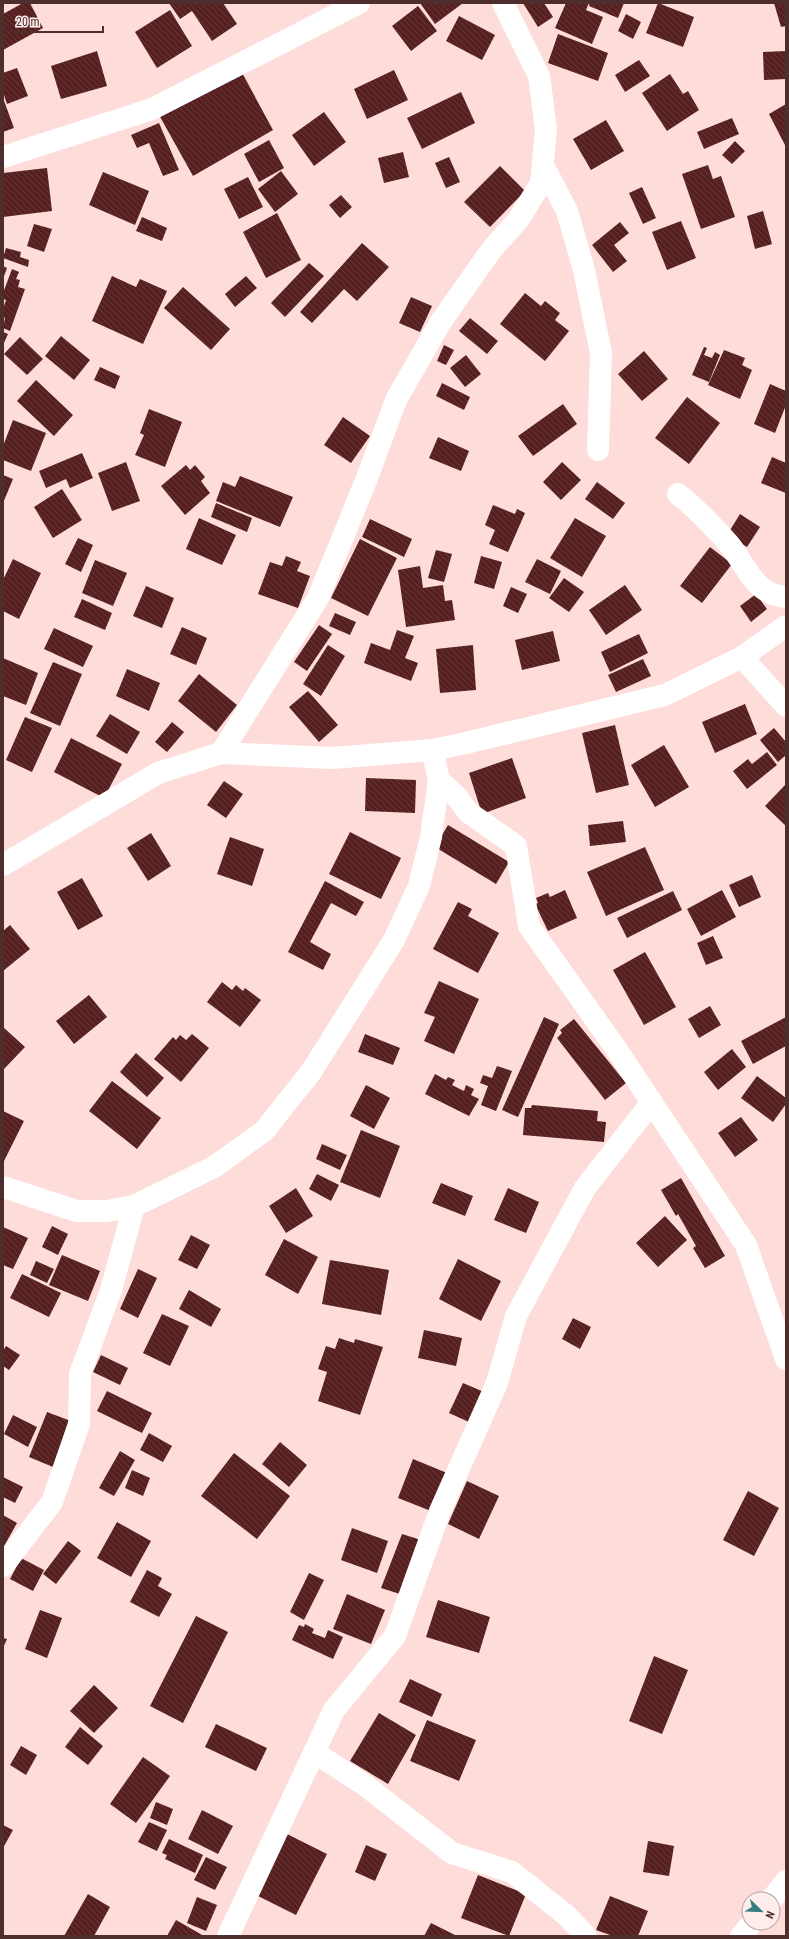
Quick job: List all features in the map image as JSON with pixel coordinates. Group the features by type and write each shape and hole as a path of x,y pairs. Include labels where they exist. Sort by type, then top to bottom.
{"street":[{"path":"3,157 152,109 359,3"},
{"path":"221,753 318,598 367,478 396,400 440,323 492,249 519,219 541,183 546,129 539,76 506,6 503,3"},
{"path":"543,166 567,211 584,270 601,353 598,450"},
{"path":"678,494 701,512 730,546 745,570 760,587 780,596 786,597"},
{"path":"3,865 158,773 221,753 332,758 432,750 665,695 742,656 786,626"},
{"path":"742,656 786,706"},
{"path":"3,1187 77,1211 107,1211 134,1206 214,1167 264,1131 311,1072 394,940 419,886 431,837 439,780 432,750"},
{"path":"439,780 457,797 468,812 516,846 529,926 652,1102 746,1245 786,1358"},
{"path":"228,1936 334,1710 395,1636 440,1511 497,1384 516,1316 585,1188 652,1102"},
{"path":"3,1566 52,1502 79,1424 80,1374 111,1290 134,1206"},
{"path":"314,1752 366,1786 452,1853 512,1872 566,1914 586,1936"},
{"path":"779,1891 786,1882"}],"building":[{"path":"23,3 30,3 43,28 3,50 3,14"},
{"path":"169,3 223,3 237,24 212,41 192,11 180,19"},
{"path":"420,3 463,3 435,24"},
{"path":"523,3 544,3 553,17 538,27"},
{"path":"566,3 589,3 586,10 603,17 592,44 555,28"},
{"path":"590,3 624,3 618,18 589,6"},
{"path":"658,3 694,17 683,47 646,33"},
{"path":"774,3 786,3 786,26 781,27"},
{"path":"418,6 437,31 411,51 392,26"},
{"path":"170,10 192,46 157,68 135,32"},
{"path":"626,14 641,22 633,39 618,31"},
{"path":"459,16 495,35 482,60 446,41"},
{"path":"558,34 608,53 598,81 548,63"},
{"path":"97,51 107,86 61,99 51,66"},
{"path":"786,51 786,79 764,80 763,52"},
{"path":"639,60 650,76 625,92 615,75"},
{"path":"17,68 28,96 7,104 3,92 3,73"},
{"path":"240,69 273,130 193,176 159,115"},
{"path":"394,70 408,100 367,119 354,89"},
{"path":"670,74 683,94 688,91 699,110 667,131 642,93"},
{"path":"461,92 475,123 422,149 407,118"},
{"path":"3,98 14,128 3,132"},
{"path":"786,104 786,147 769,114"},
{"path":"324,112 346,142 314,166 292,135"},
{"path":"732,118 739,134 704,149 697,132"},
{"path":"606,120 624,151 591,170 573,139"},
{"path":"159,123 179,170 163,176 149,143 137,148 131,135"},
{"path":"269,140 284,168 259,182 244,154"},
{"path":"735,141 745,151 732,164 722,155"},
{"path":"403,152 409,177 384,183 378,158"},
{"path":"449,157 460,182 446,188 435,163"},
{"path":"708,165 713,179 721,176 735,217 701,229 682,174"},
{"path":"500,166 525,191 490,227 464,202"},
{"path":"47,168 52,211 3,217 3,173"},
{"path":"281,171 298,194 275,212 258,189"},
{"path":"103,172 149,191 135,225 89,205"},
{"path":"248,177 263,207 239,219 224,189"},
{"path":"642,187 656,218 643,224 629,193"},
{"path":"341,195 352,207 340,218 329,205"},
{"path":"763,211 772,244 755,249 747,216"},
{"path":"277,213 301,260 266,278 243,232"},
{"path":"142,217 167,228 162,241 136,231"},
{"path":"681,221 696,258 667,270 652,232"},
{"path":"620,222 629,233 614,245 627,261 613,272 592,245"},
{"path":"34,224 52,229 44,252 27,246"},
{"path":"362,243 389,267 357,301 344,289 312,323 300,312"},
{"path":"6,248 21,252 20,257 29,260 28,267 3,258"},
{"path":"309,263 324,276 285,317 271,303"},
{"path":"3,266 7,268 3,279"},
{"path":"12,269 19,272 16,279 20,280 18,287 25,289 10,331 3,328 5,318 3,317 3,309 6,300 3,299 3,293"},
{"path":"112,276 136,287 140,279 167,291 143,344 92,321"},
{"path":"246,276 257,288 235,307 225,294"},
{"path":"183,287 230,329 211,350 164,308"},
{"path":"525,293 541,306 545,301 560,313 555,320 569,331 545,361 500,324"},
{"path":"411,297 432,306 420,332 399,323"},
{"path":"470,318 498,341 487,354 459,331"},
{"path":"3,332 8,334 3,345"},
{"path":"61,336 90,360 74,380 45,356"},
{"path":"20,337 43,359 27,375 4,354"},
{"path":"444,345 454,350 446,365 437,361"},
{"path":"704,347 707,348 704,355 712,358 715,352 720,355 709,382 692,375"},
{"path":"724,350 745,358 742,365 752,370 740,399 708,385"},
{"path":"644,351 668,379 642,401 618,374"},
{"path":"466,355 481,374 465,387 450,368"},
{"path":"100,367 120,376 115,389 94,380"},
{"path":"36,380 73,415 54,436 17,401"},
{"path":"442,383 470,397 464,410 436,396"},
{"path":"770,384 786,391 786,405 775,433 754,424"},
{"path":"687,397 720,423 689,464 655,438"},
{"path":"563,404 577,424 533,456 518,436"},
{"path":"149,409 182,422 165,467 135,455 144,435 140,433"},
{"path":"343,417 370,436 351,463 324,445"},
{"path":"13,420 46,433 31,471 3,460 3,446"},
{"path":"438,437 469,451 461,471 429,458"},
{"path":"82,453 93,478 70,488 66,479 46,488 39,471"},
{"path":"772,457 786,463 786,493 761,483"},
{"path":"126,462 140,501 112,511 98,473"},
{"path":"562,462 581,480 561,500 543,482"},
{"path":"186,465 190,470 195,465 205,477 201,481 210,493 185,515 161,486"},
{"path":"3,475 13,479 3,503"},
{"path":"240,476 293,497 280,527 216,501 223,482 235,487"},
{"path":"597,482 625,503 613,519 585,499"},
{"path":"62,489 82,520 53,538 34,507"},
{"path":"216,503 252,518 247,532 211,517"},
{"path":"493,505 515,514 517,509 525,513 508,552 489,544 495,530 485,525"},
{"path":"740,514 760,527 747,547 727,535"},
{"path":"199,518 236,535 222,565 186,549"},
{"path":"575,518 606,536 582,577 550,558"},
{"path":"370,519 412,539 404,557 362,537"},
{"path":"78,538 93,545 81,572 65,564"},
{"path":"360,539 397,558 368,616 331,598"},
{"path":"710,547 732,564 702,603 680,586"},
{"path":"436,550 452,554 444,582 428,578"},
{"path":"286,556 301,562 297,571 310,576 298,608 258,594 270,562 282,566"},
{"path":"481,556 502,562 494,589 474,583"},
{"path":"13,559 41,573 19,619 3,611 3,580"},
{"path":"537,559 561,571 550,594 525,582"},
{"path":"95,560 127,573 113,606 82,593"},
{"path":"420,566 423,588 443,585 445,601 452,600 455,620 406,627 398,570"},
{"path":"564,578 584,592 569,612 549,598"},
{"path":"625,585 642,610 606,635 589,610"},
{"path":"146,586 174,598 162,628 133,616"},
{"path":"511,587 527,594 518,613 503,606"},
{"path":"756,594 767,609 751,622 740,606"},
{"path":"82,599 112,613 105,630 74,617"},
{"path":"335,613 356,622 350,635 329,626"},
{"path":"319,625 332,634 307,671 294,662"},
{"path":"182,627 207,638 196,665 170,654"},
{"path":"54,628 93,646 83,667 44,649"},
{"path":"397,630 414,636 405,658 418,663 411,681 364,663 371,643 390,650"},
{"path":"553,631 560,661 522,670 515,640"},
{"path":"639,634 648,653 610,672 601,652"},
{"path":"328,645 345,656 321,696 303,684"},
{"path":"473,645 476,690 440,693 436,649"},
{"path":"3,658 38,673 26,705 3,696"},
{"path":"643,659 651,676 616,692 608,675"},
{"path":"53,662 82,674 60,726 30,713"},
{"path":"127,669 160,683 149,711 116,696"},
{"path":"199,674 237,705 216,732 178,701"},
{"path":"308,691 338,725 319,742 289,707"},
{"path":"745,704 757,734 715,753 702,722"},
{"path":"110,714 140,732 127,754 96,736"},
{"path":"25,717 52,728 32,772 6,760"},
{"path":"172,722 184,732 167,752 155,742"},
{"path":"615,725 629,785 596,793 582,733"},
{"path":"774,728 786,742 786,755 778,762 760,740"},
{"path":"71,738 122,764 104,798 54,772"},
{"path":"664,745 689,787 655,807 631,765"},
{"path":"767,752 777,765 747,789 733,771 748,759 752,764"},
{"path":"512,758 526,798 482,814 469,773"},
{"path":"366,778 416,780 415,813 365,811"},
{"path":"224,781 243,794 226,818 207,805"},
{"path":"786,784 786,826 765,806"},
{"path":"623,821 626,842 590,846 588,825"},
{"path":"448,825 509,862 496,884 435,847"},
{"path":"350,832 401,858 381,899 329,874"},
{"path":"151,833 171,866 148,881 127,848"},
{"path":"230,837 264,849 252,886 217,874"},
{"path":"645,847 664,890 606,916 587,872"},
{"path":"752,875 761,897 739,907 729,885"},
{"path":"82,878 103,916 78,930 57,892"},
{"path":"325,881 364,902 356,916 331,903 310,942 331,954 323,970 288,952"},
{"path":"565,890 577,918 548,931 535,904 538,903 536,898 548,893 550,897"},
{"path":"722,890 736,917 701,936 687,909"},
{"path":"673,891 682,910 627,938 617,918"},
{"path":"458,902 472,909 468,916 499,933 478,973 433,949"},
{"path":"10,925 30,949 3,971 3,931"},
{"path":"713,936 723,958 706,965 697,943"},
{"path":"645,952 676,1007 644,1025 613,970"},
{"path":"439,981 479,999 454,1054 424,1041 435,1017 424,1013"},
{"path":"222,982 232,990 236,985 243,991 245,988 261,1000 240,1027 207,1002"},
{"path":"89,995 107,1017 74,1044 56,1021"},
{"path":"710,1006 721,1025 699,1038 688,1019"},
{"path":"544,1017 559,1024 518,1117 502,1110"},
{"path":"786,1017 786,1046 753,1064 741,1041"},
{"path":"574,1019 626,1083 605,1100 557,1038 562,1033 560,1030"},
{"path":"3,1027 25,1047 4,1069 3,1068"},
{"path":"192,1034 209,1048 181,1082 154,1059 173,1037 176,1040 180,1035 186,1040"},
{"path":"365,1034 400,1048 393,1065 358,1052"},
{"path":"732,1049 746,1067 718,1090 704,1072"},
{"path":"136,1053 164,1078 147,1097 120,1072"},
{"path":"497,1066 512,1071 496,1111 481,1105 488,1086 480,1083 483,1075 492,1078"},
{"path":"435,1074 446,1080 448,1077 455,1080 452,1085 464,1091 466,1085 474,1089 471,1095 479,1099 469,1116 425,1094"},
{"path":"757,1076 786,1098 786,1104 773,1122 741,1098"},
{"path":"112,1081 161,1118 137,1149 89,1111"},
{"path":"366,1085 390,1098 374,1129 350,1116"},
{"path":"532,1105 598,1111 597,1121 606,1122 604,1142 523,1135 525,1108 531,1108"},
{"path":"3,1111 24,1121 3,1163"},
{"path":"741,1117 758,1140 735,1157 718,1133"},
{"path":"361,1130 400,1146 380,1198 340,1182"},
{"path":"322,1144 347,1155 340,1170 316,1159"},
{"path":"317,1174 339,1185 331,1201 309,1189"},
{"path":"681,1178 725,1256 705,1268 693,1248 696,1246 678,1214 676,1216 661,1190"},
{"path":"441,1183 473,1196 465,1216 432,1203"},
{"path":"296,1188 313,1216 286,1233 269,1206"},
{"path":"508,1188 539,1202 526,1233 494,1220"},
{"path":"665,1216 687,1240 658,1267 636,1243"},
{"path":"52,1226 68,1234 58,1255 42,1247"},
{"path":"3,1227 28,1238 13,1269 3,1265"},
{"path":"191,1235 210,1245 197,1269 178,1260"},
{"path":"284,1239 318,1257 298,1294 265,1275"},
{"path":"62,1255 100,1271 88,1301 49,1285"},
{"path":"458,1259 501,1281 481,1321 439,1299"},
{"path":"330,1260 389,1270 381,1315 322,1304"},
{"path":"36,1261 54,1269 47,1283 30,1275"},
{"path":"138,1269 157,1278 138,1318 120,1309"},
{"path":"22,1274 61,1293 49,1317 10,1298"},
{"path":"189,1290 221,1309 211,1327 179,1309"},
{"path":"162,1314 189,1326 170,1366 143,1353"},
{"path":"573,1318 591,1327 580,1349 562,1339"},
{"path":"424,1330 462,1338 456,1366 418,1358"},
{"path":"339,1338 354,1343 355,1339 383,1347 360,1415 318,1401 327,1372 318,1369 326,1346 335,1349"},
{"path":"6,1346 20,1355 9,1370 3,1366 3,1351"},
{"path":"101,1355 128,1368 120,1385 93,1372"},
{"path":"463,1383 484,1392 471,1423 449,1413"},
{"path":"107,1391 152,1413 142,1433 97,1411"},
{"path":"47,1412 71,1421 53,1467 29,1457"},
{"path":"13,1415 37,1427 28,1447 4,1434"},
{"path":"149,1433 172,1446 163,1462 140,1450"},
{"path":"280,1442 307,1465 289,1487 262,1464"},
{"path":"120,1451 135,1460 114,1496 99,1488"},
{"path":"234,1453 290,1496 257,1539 201,1496"},
{"path":"413,1459 447,1473 431,1511 398,1498"},
{"path":"132,1470 150,1478 143,1496 125,1488"},
{"path":"3,1477 23,1487 15,1503 3,1497"},
{"path":"467,1481 499,1496 479,1539 448,1524"},
{"path":"748,1491 779,1508 754,1556 723,1540"},
{"path":"3,1515 17,1523 3,1548"},
{"path":"117,1522 151,1541 131,1577 97,1558"},
{"path":"352,1528 388,1541 377,1573 341,1560"},
{"path":"402,1534 421,1540 400,1594 381,1588"},
{"path":"68,1541 81,1551 56,1584 43,1574"},
{"path":"21,1558 44,1570 33,1591 10,1579"},
{"path":"147,1570 162,1578 158,1586 172,1594 159,1617 130,1602"},
{"path":"309,1573 324,1580 304,1620 290,1612"},
{"path":"347,1594 385,1610 371,1644 333,1629"},
{"path":"438,1600 490,1617 479,1653 426,1637"},
{"path":"40,1610 62,1618 47,1658 25,1649"},
{"path":"196,1616 228,1632 183,1723 150,1706"},
{"path":"305,1624 314,1629 312,1633 325,1638 328,1630 343,1637 333,1659 292,1640 299,1625 304,1627"},
{"path":"3,1638 7,1639 3,1648"},
{"path":"654,1656 688,1670 662,1734 629,1721"},
{"path":"410,1679 442,1694 432,1717 399,1702"},
{"path":"94,1685 118,1708 94,1733 70,1711"},
{"path":"379,1713 416,1735 388,1784 350,1761"},
{"path":"427,1720 476,1740 459,1781 410,1761"},
{"path":"216,1724 267,1748 256,1771 205,1747"},
{"path":"80,1727 103,1746 88,1765 65,1747"},
{"path":"21,1746 37,1755 26,1775 10,1765"},
{"path":"143,1757 170,1776 136,1823 110,1804"},
{"path":"156,1802 173,1809 167,1825 150,1818"},
{"path":"202,1810 233,1826 218,1854 188,1839"},
{"path":"149,1822 167,1830 157,1851 138,1842"},
{"path":"3,1825 13,1830 3,1848"},
{"path":"283,1832 327,1854 296,1915 252,1893"},
{"path":"169,1839 203,1855 195,1873 165,1859 167,1855 162,1853"},
{"path":"648,1841 674,1846 669,1876 643,1872"},
{"path":"366,1845 387,1854 375,1881 355,1872"},
{"path":"206,1857 227,1867 215,1890 194,1880"},
{"path":"478,1875 526,1894 509,1936 461,1918"},
{"path":"88,1894 110,1907 94,1936 64,1936"},
{"path":"610,1896 648,1911 638,1936 613,1936 596,1930"},
{"path":"197,1897 217,1905 206,1931 187,1923"},
{"path":"176,1920 204,1936 167,1936"},
{"path":"431,1923 457,1936 424,1936"}]}
